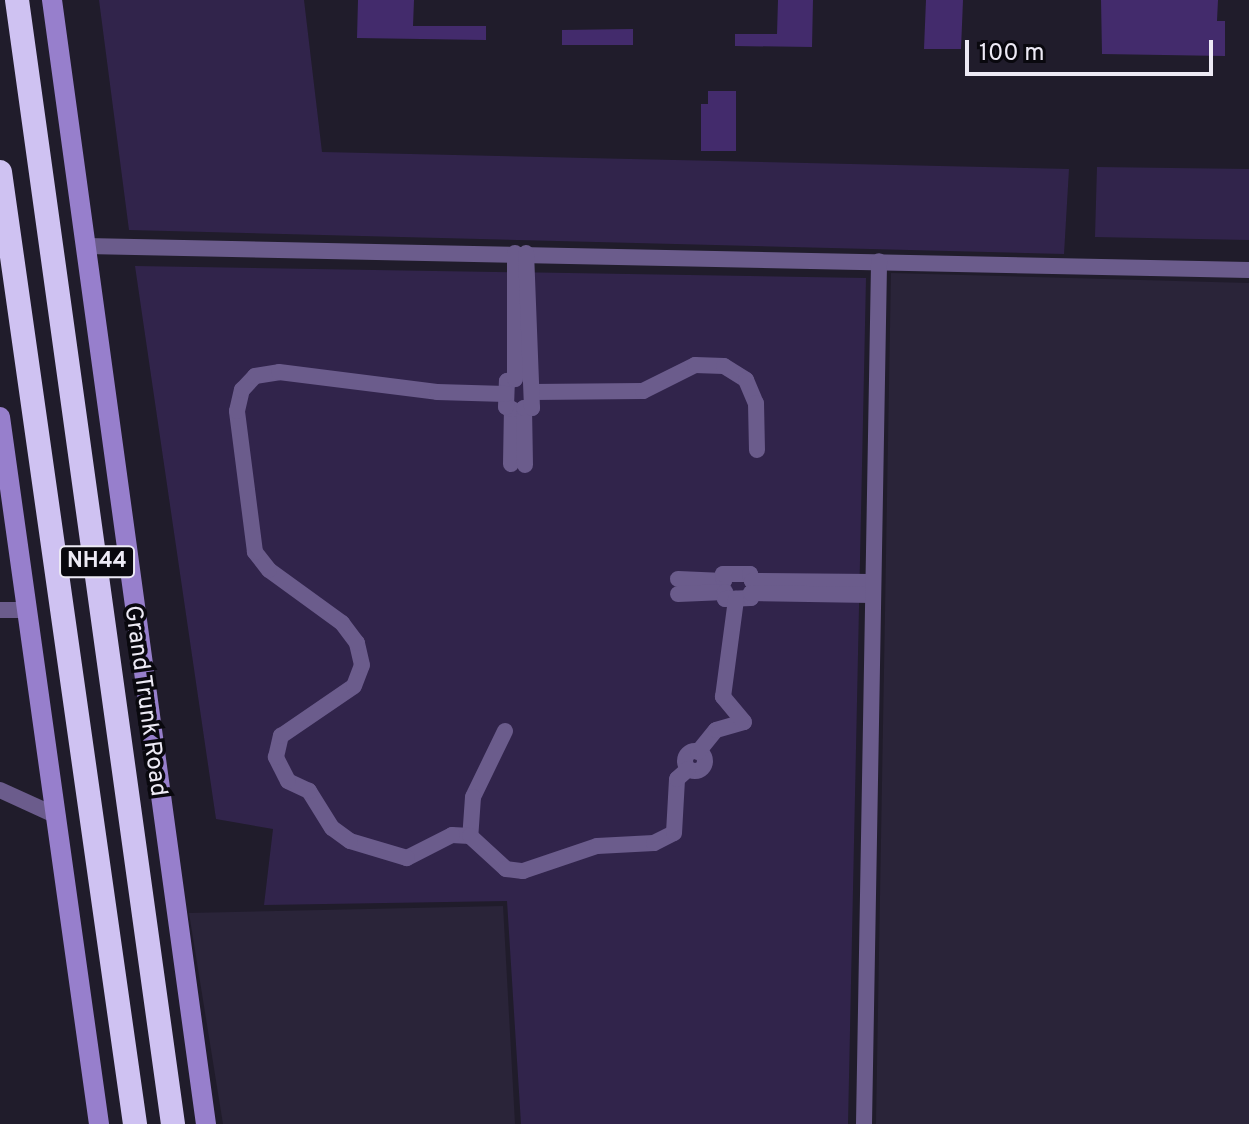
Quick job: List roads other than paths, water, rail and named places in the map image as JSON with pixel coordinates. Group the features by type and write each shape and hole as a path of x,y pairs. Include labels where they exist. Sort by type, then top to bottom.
{"highway":[{"name":"Grand Trunk Road","path":"17,0 173,1124"},
{"name":"NH44","path":"0,172 135,1124"}],"street":[{"path":"52,0 206,1124"},
{"path":"86,246 1249,270"},
{"path":"520,253 532,408 524,408 518,464 506,394 507,381 515,379 520,253"},
{"path":"864,1124 879,261"},
{"path":"532,392 643,391 695,365 724,366 746,380 756,403 757,450"},
{"path":"506,394 437,392 279,372 255,376 242,390 237,411 255,552 269,570 342,623 357,643 362,665 354,686 281,736 276,757 288,781 309,791 332,828 376,852 407,858 452,835 470,836 506,869 523,871 597,846 654,843 674,833 677,779 696,775 686,756 698,752 716,730 744,722 723,697 736,599"},
{"path":"0,417 99,1124"},
{"path":"723,574 750,574 752,581 872,589 751,593 751,598 725,599 725,592 678,586 724,581 723,574"},
{"path":"0,610 28,610"},
{"path":"470,836 473,797 505,731"},
{"path":"0,790 57,816"}]}
